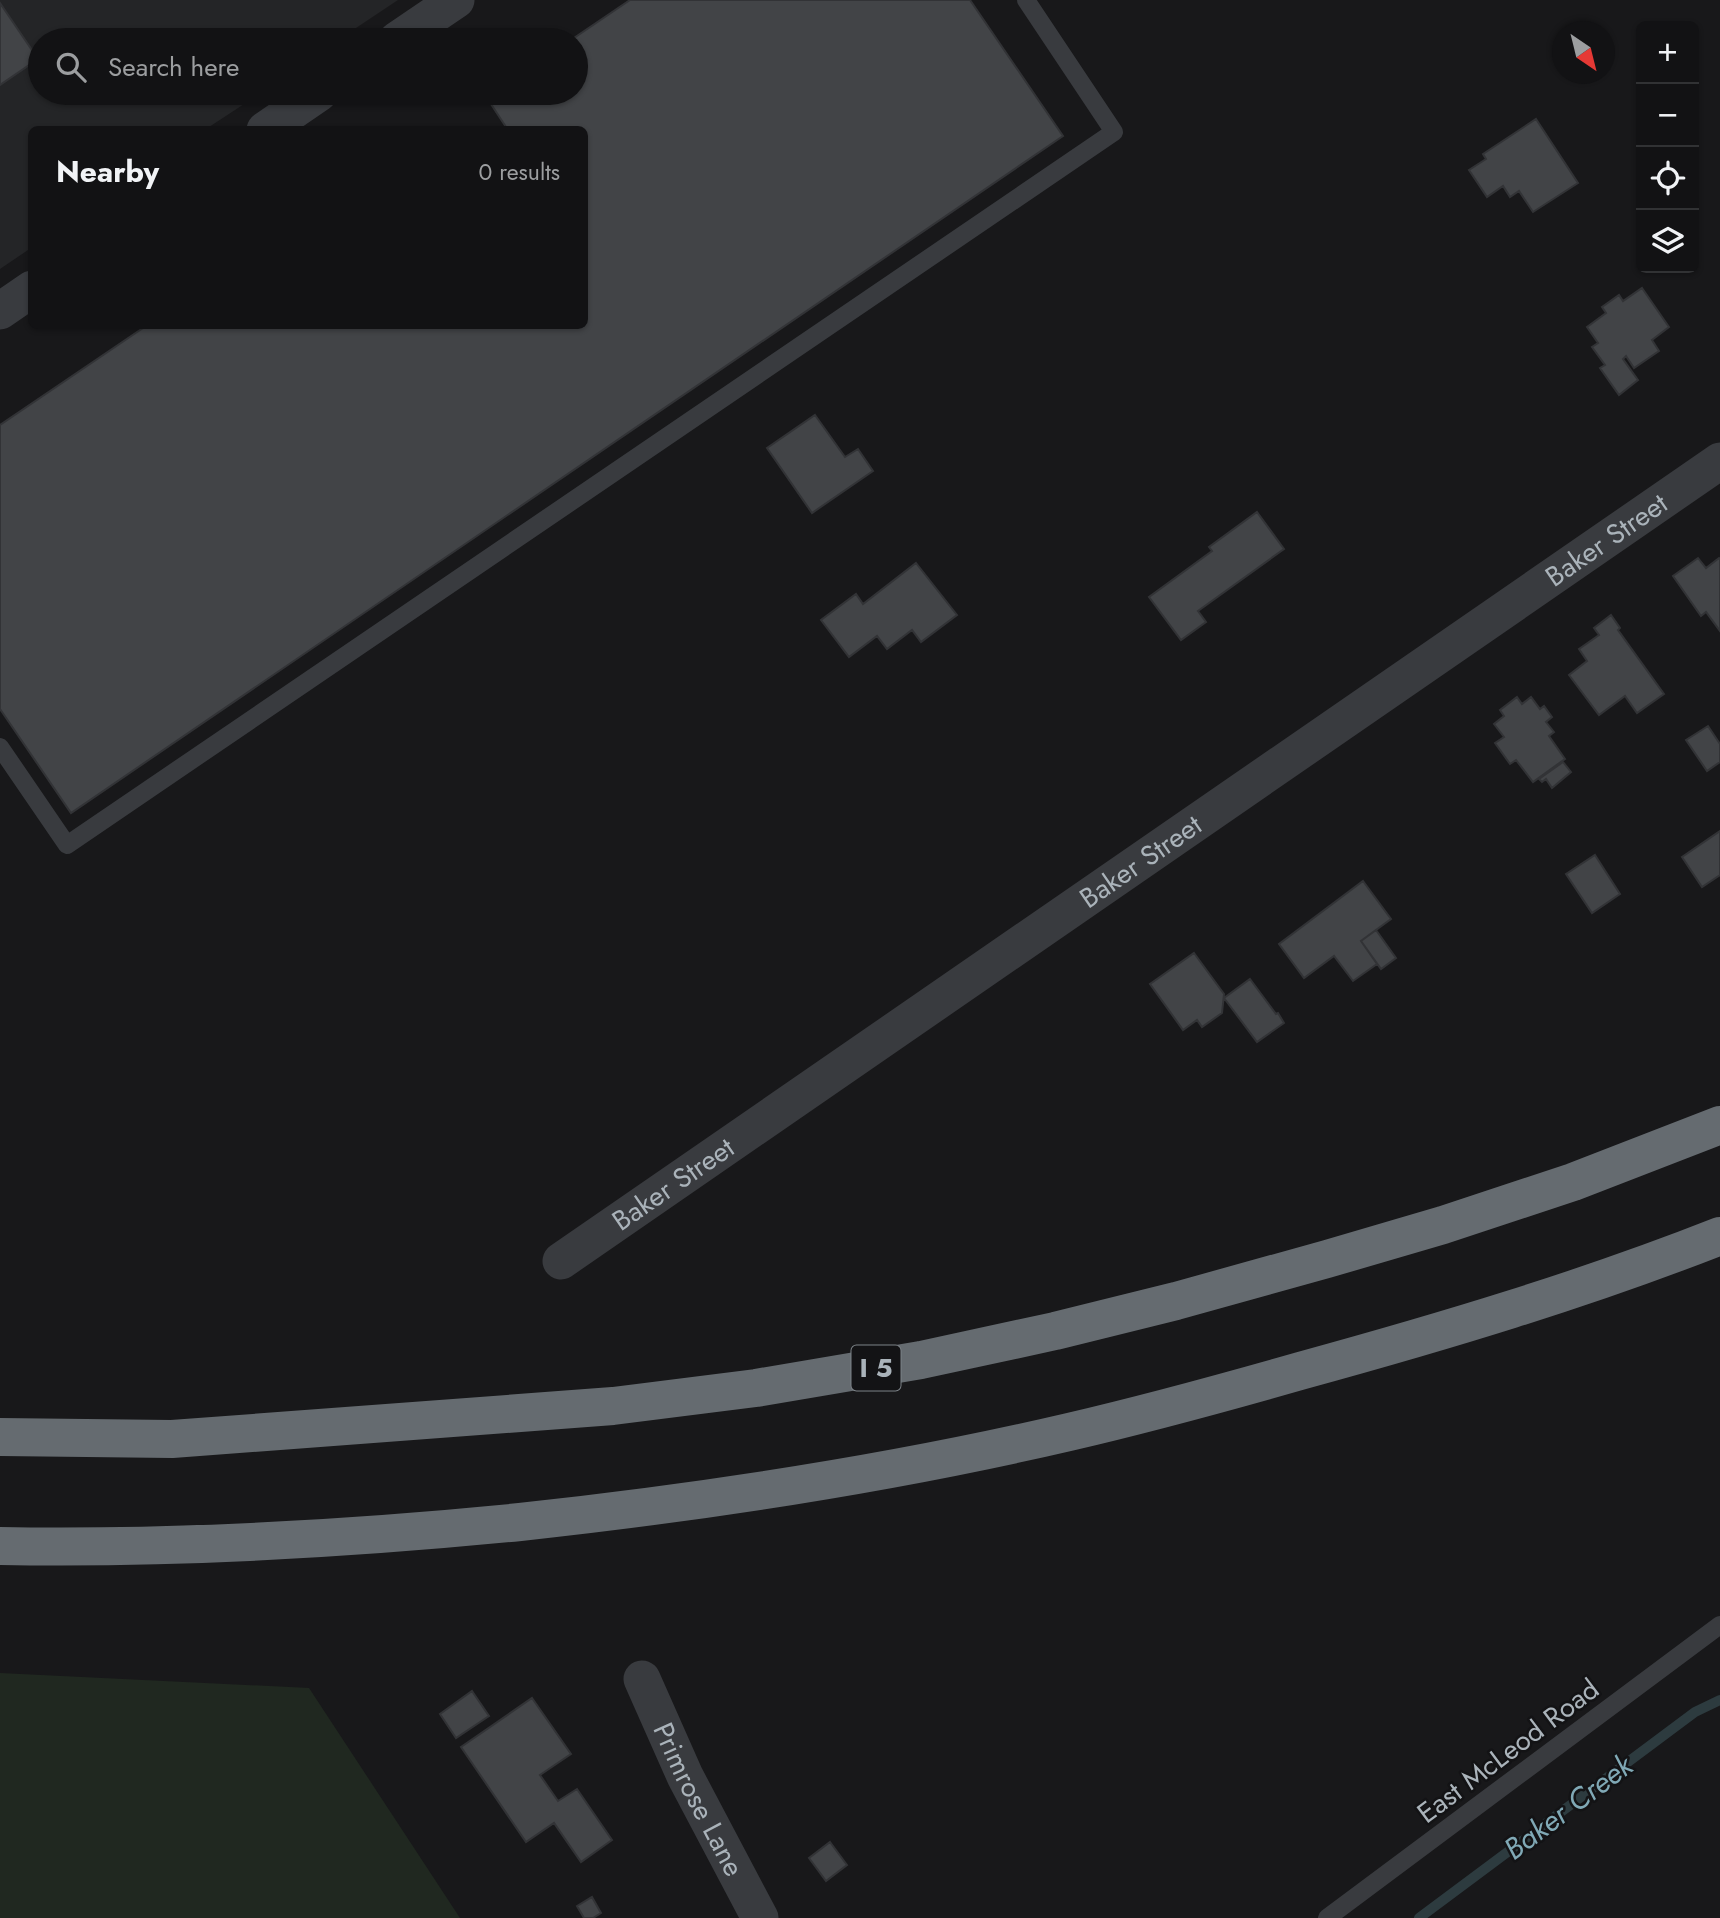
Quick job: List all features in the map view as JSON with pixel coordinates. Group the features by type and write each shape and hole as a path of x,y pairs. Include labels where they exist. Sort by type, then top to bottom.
{"highway":[{"name":"I 5","path":"0,1437 172,1439 613,1406 756,1388 921,1360 1136,1311 1352,1252 1573,1182 1720,1125"},
{"path":"0,1546 172,1545 431,1531 569,1517 828,1480 1067,1432 1207,1397 1478,1320 1579,1288 1720,1236"}],"street":[{"path":"415,28 456,0"},
{"path":"271,126 301,105"},
{"path":"0,311 28,292"},
{"name":"Baker Street","path":"561,1261 1720,461"},
{"name":"Primrose Lane","path":"642,1679 685,1776 760,1918"}],"lane":[{"path":"0,747 67,845 1114,132 1026,0"},
{"name":"East McLeod Road","path":"1327,1918 1720,1625"}],"shaded area":[{"path":"0,0 398,0 356,28 28,28 28,105 243,105 211,126 28,126 28,250 0,269"},
{"path":"0,1673 309,1688 460,1918 0,1918"}],"building":[{"path":"630,0 970,0 1063,136 71,813 0,709 0,425 142,329 588,329 588,126 505,126 492,105 588,105 588,28"},
{"path":"0,3 28,44 28,66 0,85"},
{"path":"1536,119 1578,183 1533,212 1519,191 1510,197 1503,186 1487,197 1469,170 1486,159 1483,154"},
{"path":"1642,288 1669,327 1652,340 1659,351 1634,368 1626,356 1623,359 1638,380 1619,395 1600,368 1605,365 1592,347 1598,343 1587,327 1606,313 1602,307 1619,295 1623,301"},
{"path":"815,415 845,457 858,449 873,471 812,513 767,448"},
{"path":"1257,512 1284,549 1198,611 1206,622 1181,640 1149,597 1212,551 1209,547"},
{"path":"1698,558 1706,568 1720,559 1720,631 1706,612 1701,616 1673,576"},
{"path":"916,563 957,615 921,642 912,630 887,649 877,636 849,657 821,620 856,594 863,604"},
{"path":"1611,615 1620,628 1618,630 1664,694 1637,713 1625,696 1599,715 1569,675 1587,661 1579,649 1599,635 1594,628"},
{"path":"1517,697 1522,704 1531,697 1540,709 1544,706 1552,717 1546,722 1554,732 1549,736 1565,759 1533,782 1516,760 1510,764 1495,743 1504,737 1494,724 1504,716 1500,710"},
{"path":"1708,726 1720,744 1720,762 1707,771 1686,740"},
{"path":"1563,762 1571,772 1552,788 1546,779 1542,782 1539,779"},
{"path":"1720,831 1720,875 1702,887 1682,857"},
{"path":"1595,855 1620,894 1592,913 1566,874"},
{"path":"1363,881 1391,919 1361,941 1377,964 1353,981 1334,956 1304,978 1279,944"},
{"path":"1376,930 1396,958 1381,969 1361,941"},
{"path":"1194,953 1224,994 1222,1013 1202,1027 1197,1020 1183,1030 1150,984"},
{"path":"1250,979 1284,1023 1257,1042 1224,998"},
{"path":"472,1691 489,1716 456,1738 440,1714"},
{"path":"532,1698 571,1754 540,1775 558,1801 577,1789 612,1840 581,1862 554,1823 526,1842 461,1747"},
{"path":"830,1842 847,1865 826,1881 809,1858"},
{"path":"592,1897 601,1913 593,1918 584,1918 577,1906"}],"waterway":[{"name":"Baker Creek","path":"1419,1918 1695,1712 1720,1700"}]}
